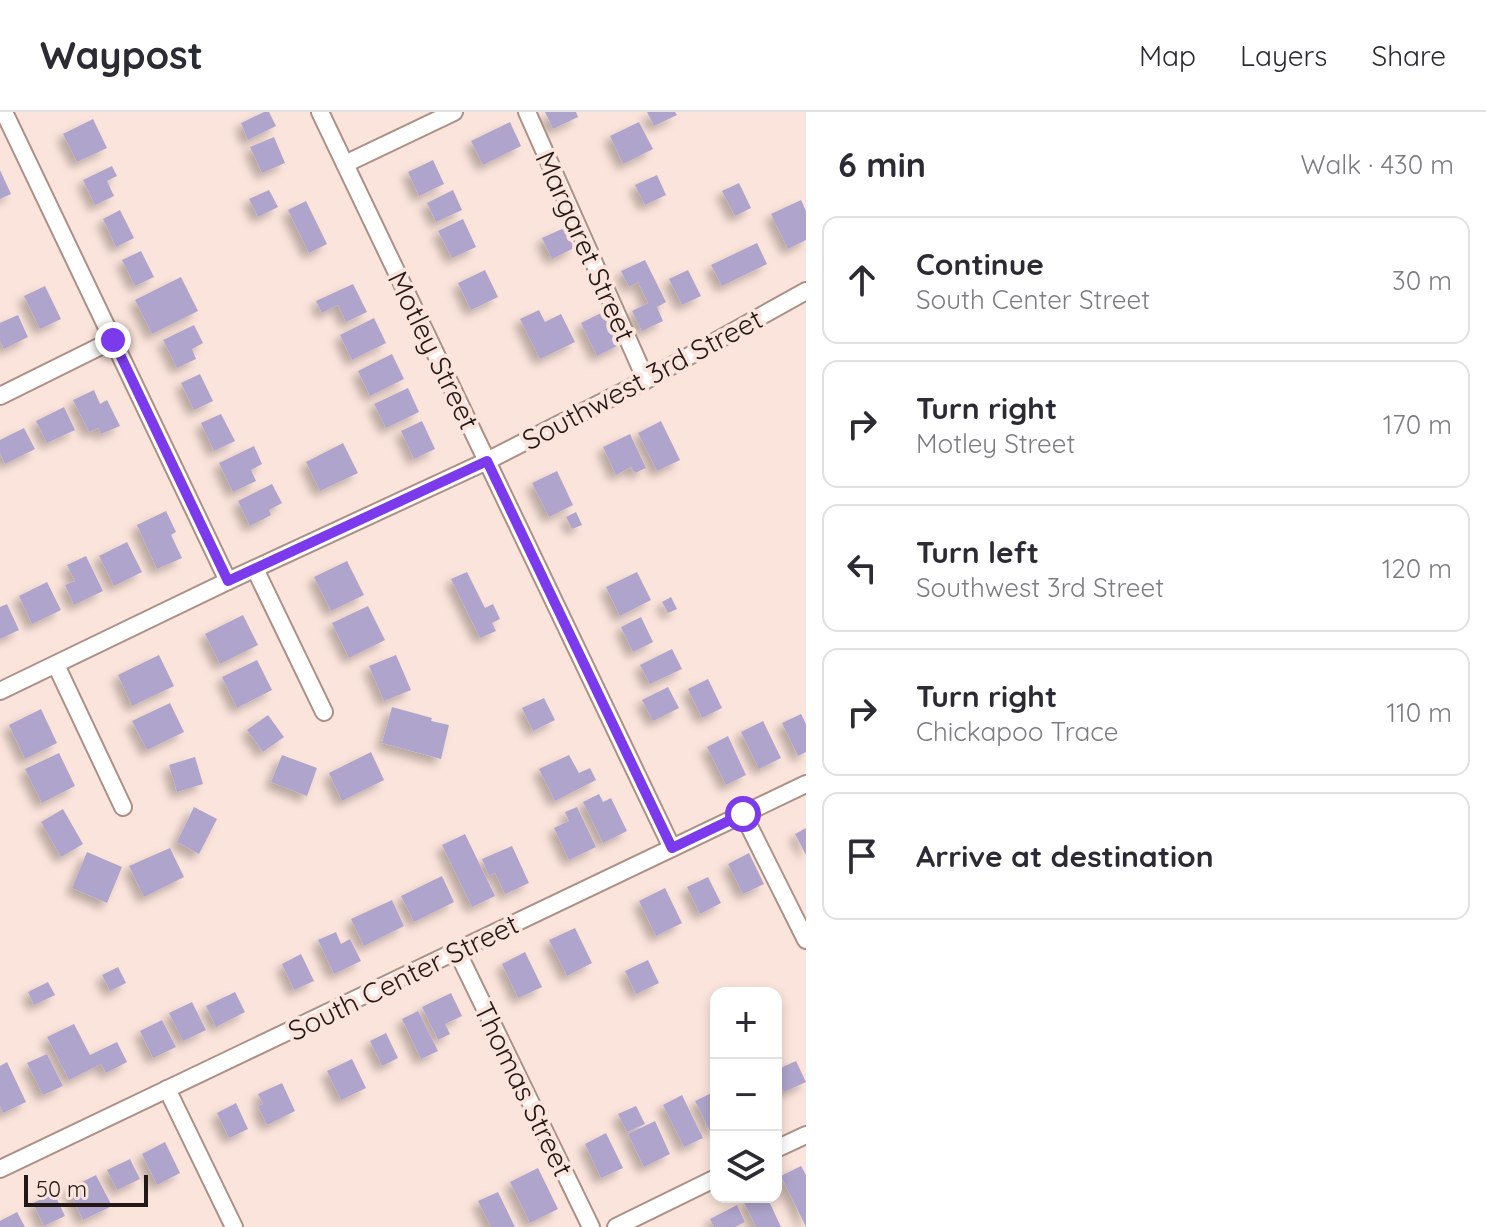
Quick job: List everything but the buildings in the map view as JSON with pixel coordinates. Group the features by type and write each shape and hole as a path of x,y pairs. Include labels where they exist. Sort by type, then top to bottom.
{"street":[{"path":"4,112 228,581"},
{"name":"Motley Street","path":"320,112 672,848"},
{"path":"345,164 454,112"},
{"name":"Margaret Street","path":"527,112 646,380"},
{"name":"Southwest 3rd Street","path":"0,691 487,461 646,380 806,291"},
{"path":"0,396 113,340"},
{"path":"255,569 324,712"},
{"path":"56,665 123,807"},
{"name":"South Center Street","path":"0,1169 806,784"},
{"path":"743,814 806,940"},
{"name":"Thomas Street","path":"457,951 591,1227"},
{"path":"167,1089 234,1227"},
{"path":"782,1146 806,1135"},
{"path":"616,1227 710,1181"}],"route":[{"path":"113,340 228,581 487,461 672,848 743,814"}]}
